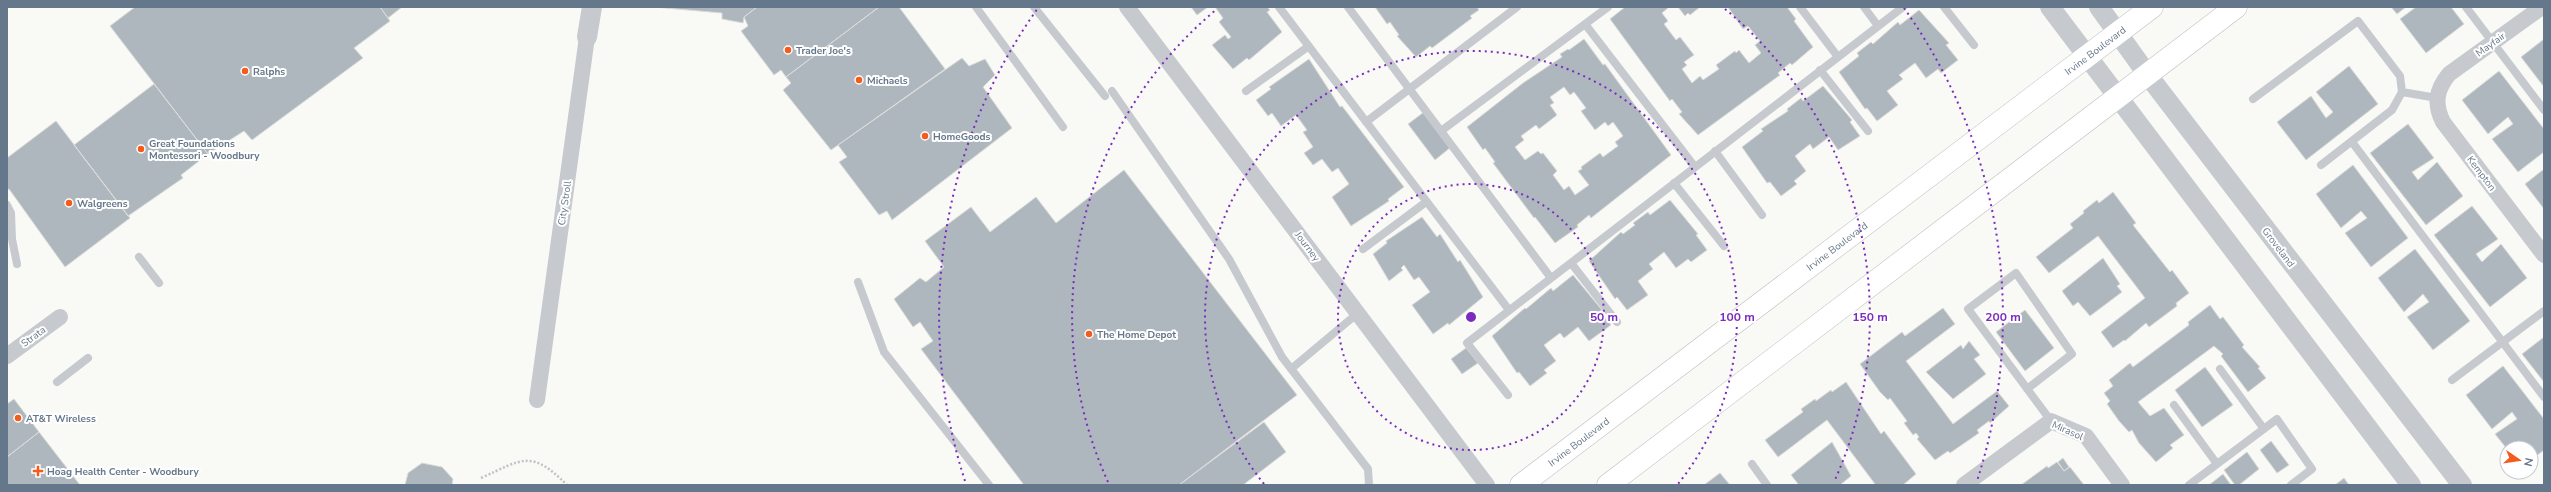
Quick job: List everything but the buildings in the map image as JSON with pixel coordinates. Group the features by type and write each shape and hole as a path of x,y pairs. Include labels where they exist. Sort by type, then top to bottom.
{"main road":[{"name":"Irvine Boulevard","path":"1521,485 2152,7"},
{"path":"1608,485 2236,7"}],"street":[{"name":"City Stroll","path":"537,400 592,7"},
{"name":"Journey","path":"1127,7 1487,485"},
{"path":"2050,7 2088,56 2116,97 2411,485"},
{"name":"Groveland","path":"2099,7 2119,32 2147,74 2462,485"},
{"name":"Mayfair","path":"2439,91 2449,74 2542,7"},
{"name":"Kempton","path":"2439,91 2437,110 2443,122 2544,255"},
{"name":"Strata","path":"7,356 60,317"},
{"name":"Mirasol","path":"1964,485 2051,421 2086,436 2122,485"}],"lane":[{"path":"976,7 1063,127"},
{"path":"1034,7 1105,96"},
{"path":"1279,7 1509,310"},
{"path":"1348,7 1551,278"},
{"path":"1366,122 1517,7"},
{"path":"1442,131 1608,7"},
{"path":"1800,7 1838,57"},
{"path":"1864,7 1878,26"},
{"path":"1508,395 1467,342 1903,7"},
{"path":"1944,7 1974,45"},
{"path":"2466,7 2544,110"},
{"path":"2253,99 2358,21 2400,76 2402,92 2392,110 2321,165"},
{"path":"1585,24 1695,167"},
{"path":"1246,91 1309,46"},
{"path":"1820,70 1868,131"},
{"path":"1112,90 1229,259 1282,357 1368,469 1369,485"},
{"path":"2402,92 2439,91"},
{"path":"2352,142 2544,397"},
{"path":"1715,151 1762,215"},
{"path":"1674,183 1724,246"},
{"path":"1363,249 1426,202"},
{"path":"7,205 11,213 12,239 17,264"},
{"path":"139,257 159,283"},
{"path":"1571,262 1617,322"},
{"path":"2027,388 2072,354 2016,273 1968,309 2051,421"},
{"path":"858,282 884,352 989,485"},
{"path":"2452,380 2544,311"},
{"path":"1291,369 1358,313"},
{"path":"57,382 88,358"},
{"path":"2220,369 2264,429"},
{"path":"2174,405 2216,464"},
{"path":"2189,485 2277,419 2312,469 2290,485"},
{"path":"1752,464 1767,485"}],"path":[{"path":"481,478 517,462 535,461 549,468 567,485"}],"place":[{"name":"Trader Joe's","path":"788,50"},
{"name":"Ralphs","path":"245,71"},
{"name":"Michaels","path":"859,80"},
{"name":"HomeGoods","path":"925,136"},
{"name":"Great Foundations Montessori - Woodbury","path":"141,149"},
{"name":"Walgreens","path":"69,203"},
{"name":"The Home Depot","path":"1089,334"},
{"name":"AT&T Wireless","path":"18,418"},
{"name":"Hoag Health Center - Woodbury","path":"38,471"}]}
